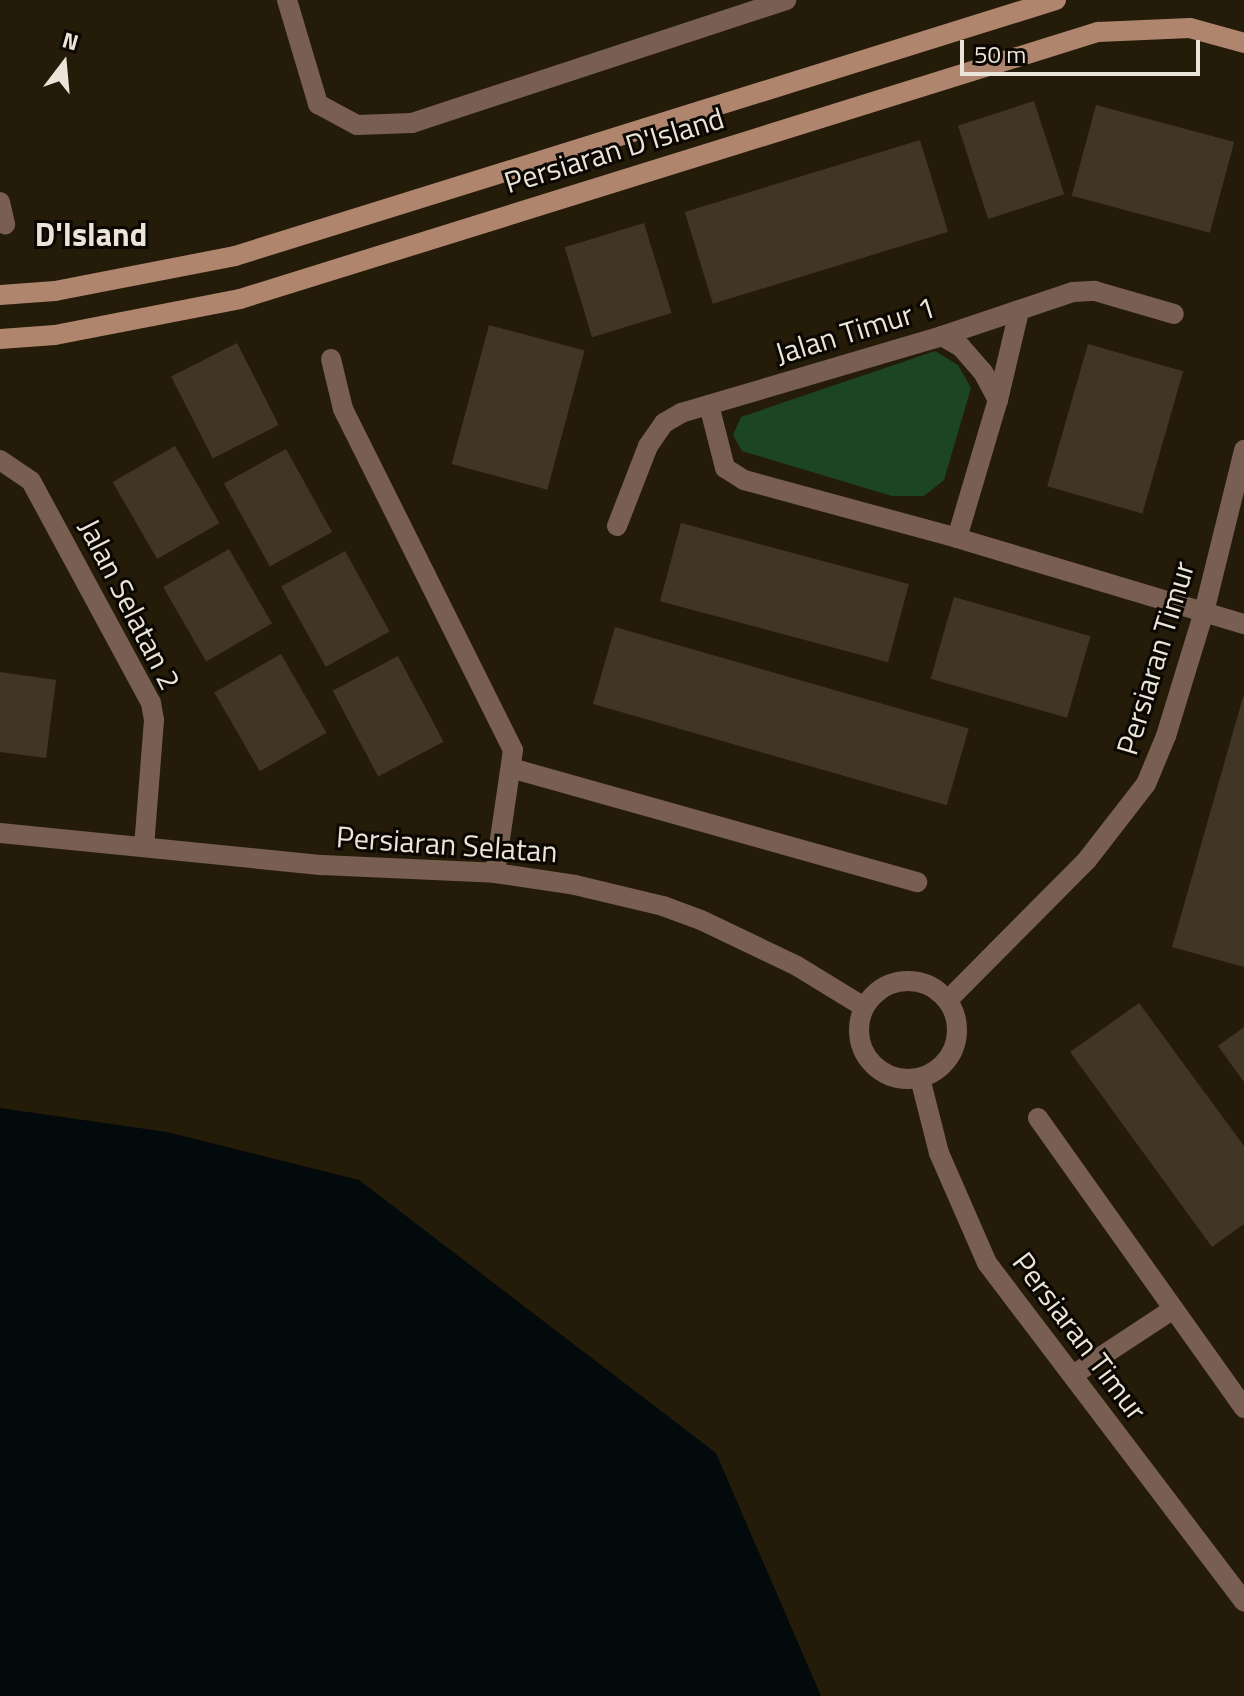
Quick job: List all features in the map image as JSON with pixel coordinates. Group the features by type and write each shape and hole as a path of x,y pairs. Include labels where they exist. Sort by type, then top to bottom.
{"street":[{"path":"287,0 318,104 357,125 412,123 786,0"},
{"name":"Persiaran D'Island","path":"0,295 55,291 235,256 1056,0"},
{"name":"Persiaran D'Island","path":"0,339 55,335 240,299 1098,32 1190,28 1244,43"},
{"path":"0,202 5,224"},
{"name":"Jalan Timur 1","path":"617,526 648,446 664,423 709,405 942,336 1073,292 1095,291 1174,314"},
{"path":"957,538 998,400 1019,311"},
{"path":"942,336 961,347 983,372 998,400"},
{"path":"331,359 343,409 513,750 495,873"},
{"path":"709,405 725,468 744,480 957,538 1244,624"},
{"name":"Persiaran Timur","path":"948,1000 1087,860 1146,784 1166,736 1204,612 1244,450"},
{"name":"Jalan Selatan 2","path":"0,460 31,481 151,703 154,720 144,846"},
{"path":"511,768 917,882"},
{"name":"Persiaran Selatan","path":"0,833 322,865 495,873 587,887 701,920 786,960 864,1007"},
{"path":"904,981 935,989 948,1000 958,1031 955,1047 935,1072 904,1080 888,1075 865,1054 859,1023 864,1007 888,985 904,981"},
{"name":"Persiaran Timur","path":"920,1078 939,1153 987,1263 1244,1602"},
{"path":"1038,1118 1244,1408"},
{"path":"1073,1375 1172,1310"}],"green space":[{"path":"935,351 958,365 971,388 944,480 924,496 892,496 742,451 733,435 741,417"}],"shaded area":[{"path":"0,1108 167,1132 359,1180 716,1453 821,1696 0,1696"}],"building":[{"path":"1034,101 1064,194 988,219 958,126"},
{"path":"1096,105 1234,142 1210,233 1072,196"},
{"path":"920,140 948,232 713,304 685,212"},
{"path":"644,223 671,313 592,337 565,247"},
{"path":"489,325 585,351 547,490 452,464"},
{"path":"237,343 279,425 213,459 171,377"},
{"path":"1088,344 1183,371 1142,514 1047,486"},
{"path":"175,446 220,523 157,559 113,482"},
{"path":"286,449 332,532 270,567 224,483"},
{"path":"681,523 909,584 888,662 660,601"},
{"path":"229,549 272,623 206,661 163,587"},
{"path":"345,551 390,631 326,667 281,586"},
{"path":"954,597 1090,636 1067,718 931,679"},
{"path":"615,627 969,728 947,805 593,704"},
{"path":"281,654 326,733 260,771 214,692"},
{"path":"398,656 444,742 378,776 333,691"},
{"path":"0,672 56,680 46,758 0,752"},
{"path":"1244,697 1244,967 1172,947"},
{"path":"1139,1003 1244,1146 1244,1224 1212,1247 1070,1052"},
{"path":"1244,1027 1244,1082 1218,1046"}],"district":[{"name":"D'Island","path":"91,234"}]}
